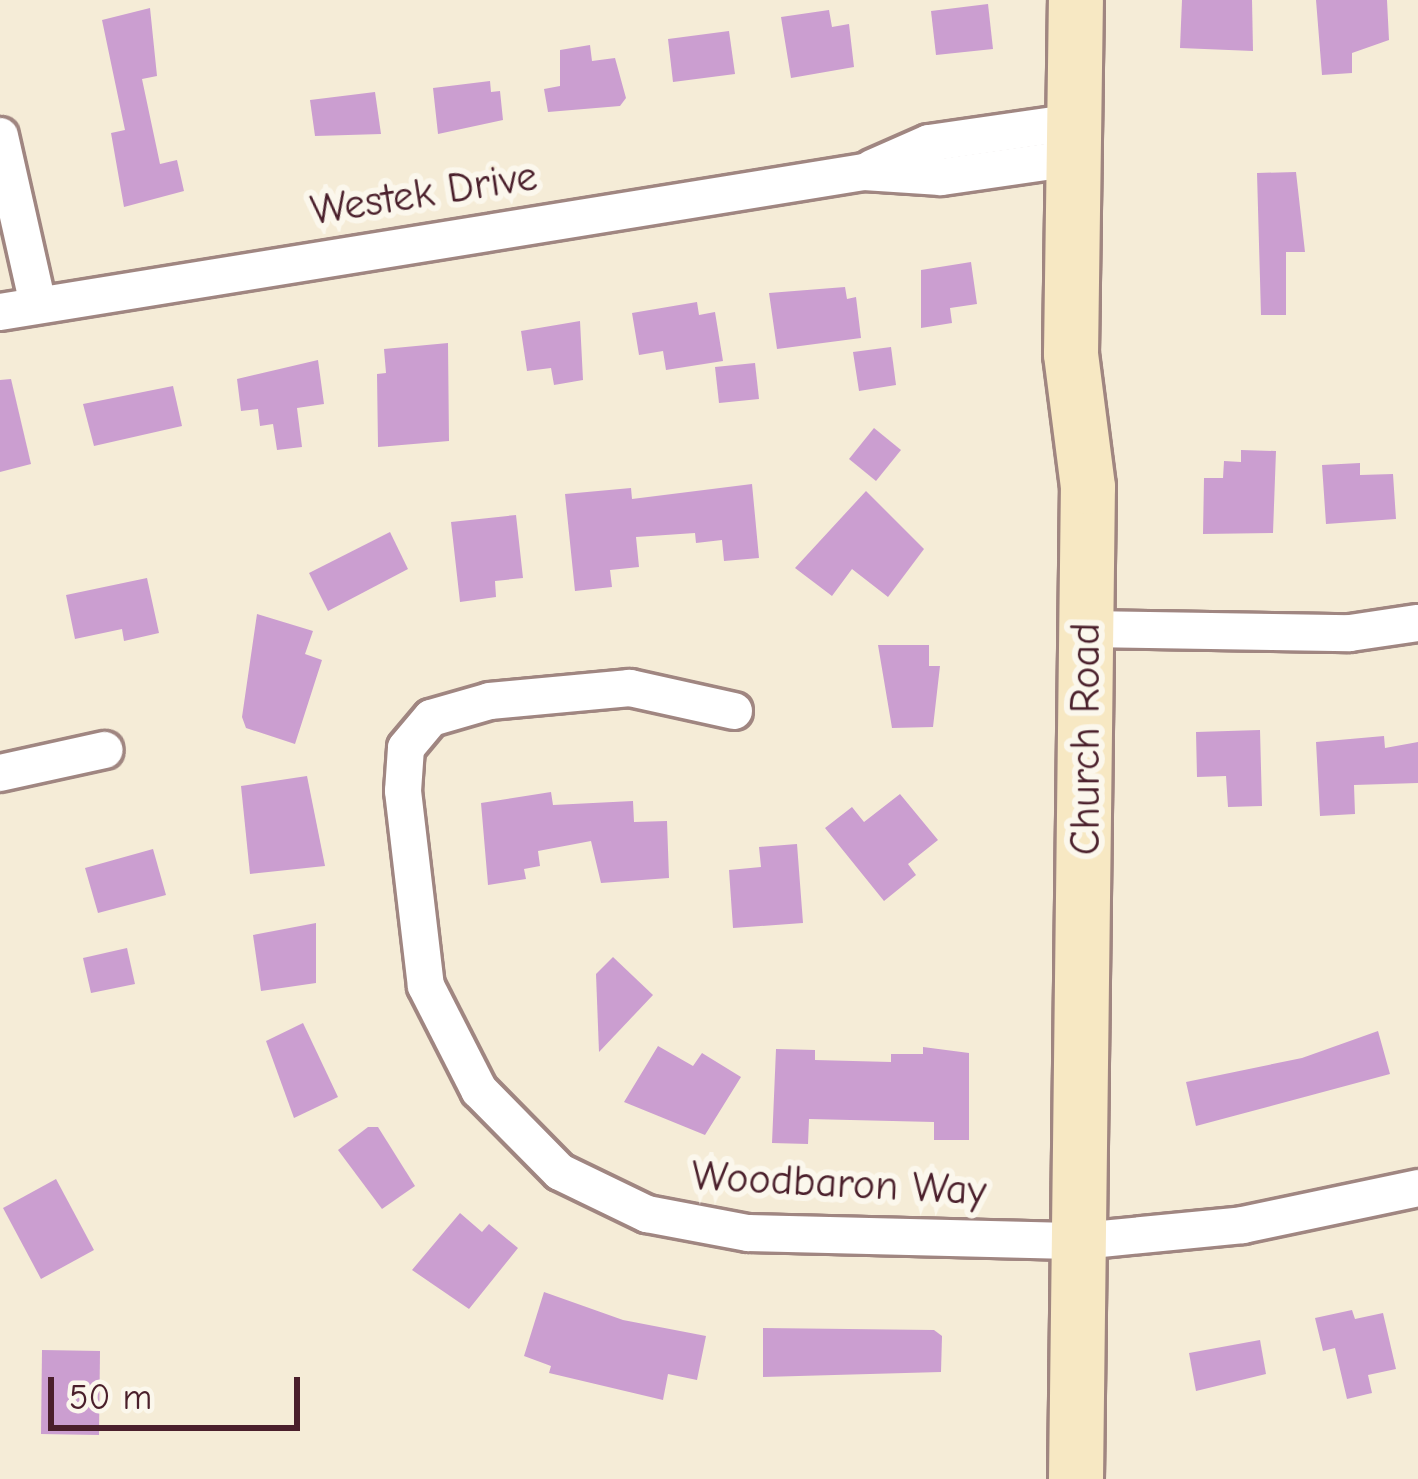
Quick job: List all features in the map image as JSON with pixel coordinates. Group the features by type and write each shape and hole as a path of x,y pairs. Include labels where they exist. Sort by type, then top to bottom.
{"main road":[{"name":"Church Road","path":"1076,0 1071,354 1088,487 1076,1479"}],"street":[{"path":"0,136 38,304"},
{"name":"Westek Drive","path":"0,312 864,172 928,143 1074,140"},
{"path":"1087,628 1349,633 1418,623"},
{"name":"Woodbaron Way","path":"734,711 630,688 449,709 414,734 403,791 422,969 447,1039 479,1090 560,1172 687,1225 1081,1241 1243,1225 1418,1189"},
{"path":"0,773 105,750"}],"building":[{"path":"1182,0 1252,0 1253,51 1180,48"},
{"path":"1316,0 1387,0 1389,40 1352,53 1352,73 1322,75"},
{"path":"988,4 993,49 936,55 931,11"},
{"path":"150,8 157,76 142,79 160,164 177,160 184,191 124,207 111,133 125,130 102,20"},
{"path":"829,10 832,27 849,24 854,67 791,78 781,17"},
{"path":"729,31 735,74 673,82 668,39"},
{"path":"590,45 592,61 615,58 626,98 620,106 548,112 544,89 560,86 560,50"},
{"path":"490,81 491,92 500,91 503,120 438,134 433,88"},
{"path":"375,92 381,134 315,136 310,100"},
{"path":"1296,172 1305,252 1286,252 1286,315 1261,315 1257,173"},
{"path":"971,262 977,304 950,308 952,323 921,328 921,270"},
{"path":"845,287 847,299 856,297 861,338 777,349 769,293"},
{"path":"697,302 699,315 715,312 723,361 666,370 663,351 639,355 632,313"},
{"path":"580,321 583,380 554,385 551,368 527,371 521,331"},
{"path":"448,343 449,441 378,447 377,374 386,373 384,349"},
{"path":"891,347 896,385 859,391 853,352"},
{"path":"318,360 324,404 297,408 302,447 277,450 273,424 260,426 258,409 241,411 237,379"},
{"path":"755,363 759,399 719,403 715,367"},
{"path":"11,379 31,464 0,472 0,380"},
{"path":"173,386 182,426 94,446 83,404"},
{"path":"874,428 901,450 876,481 849,459"},
{"path":"1241,450 1276,451 1273,533 1203,534 1204,478 1223,478 1224,461 1241,462"},
{"path":"1360,463 1360,475 1393,474 1396,519 1326,524 1322,465"},
{"path":"752,484 759,558 724,561 722,540 696,543 695,533 636,537 639,567 610,570 612,587 575,591 565,494 631,488 632,499"},
{"path":"866,491 924,549 888,597 852,569 832,596 795,568"},
{"path":"516,515 523,578 495,581 496,597 460,602 451,522"},
{"path":"390,532 408,569 328,611 309,573"},
{"path":"147,578 159,633 124,641 122,629 75,639 66,595"},
{"path":"257,614 313,631 305,654 322,660 295,744 246,728 242,717"},
{"path":"878,645 929,645 929,666 940,666 933,727 892,728"},
{"path":"1260,730 1262,806 1228,807 1226,776 1197,777 1196,732"},
{"path":"1384,736 1385,748 1418,742 1418,783 1354,785 1355,814 1320,816 1316,742"},
{"path":"307,776 325,866 250,874 241,786"},
{"path":"551,792 553,805 633,801 634,822 667,821 669,878 601,883 591,841 538,851 540,866 524,869 526,879 488,885 481,803"},
{"path":"900,794 938,840 908,864 916,875 884,901 825,828 852,807 864,822"},
{"path":"797,844 803,923 733,928 729,870 761,867 759,847"},
{"path":"153,849 166,895 98,913 85,868"},
{"path":"316,923 316,983 261,991 253,935"},
{"path":"127,948 135,984 91,993 83,958"},
{"path":"613,957 653,995 599,1052 596,974"},
{"path":"303,1023 338,1097 294,1118 266,1041"},
{"path":"1378,1031 1390,1074 1196,1126 1186,1082 1302,1058"},
{"path":"658,1046 693,1066 702,1053 741,1077 705,1135 624,1102"},
{"path":"923,1047 969,1053 969,1140 934,1140 934,1122 809,1119 808,1144 772,1143 776,1049 815,1050 815,1060 891,1062 891,1054 923,1054"},
{"path":"368,1127 378,1127 415,1186 382,1209 338,1150"},
{"path":"56,1179 94,1250 41,1279 3,1208"},
{"path":"460,1213 482,1232 489,1224 518,1248 469,1309 412,1270"},
{"path":"544,1292 623,1320 706,1336 697,1380 668,1374 663,1400 549,1373 551,1366 524,1356"},
{"path":"1352,1310 1355,1319 1383,1313 1396,1369 1368,1375 1372,1393 1347,1399 1335,1348 1323,1351 1315,1318"},
{"path":"763,1328 934,1330 942,1336 941,1372 763,1377"},
{"path":"1260,1340 1266,1374 1196,1391 1189,1353"},
{"path":"42,1350 100,1351 99,1435 41,1434"}]}
